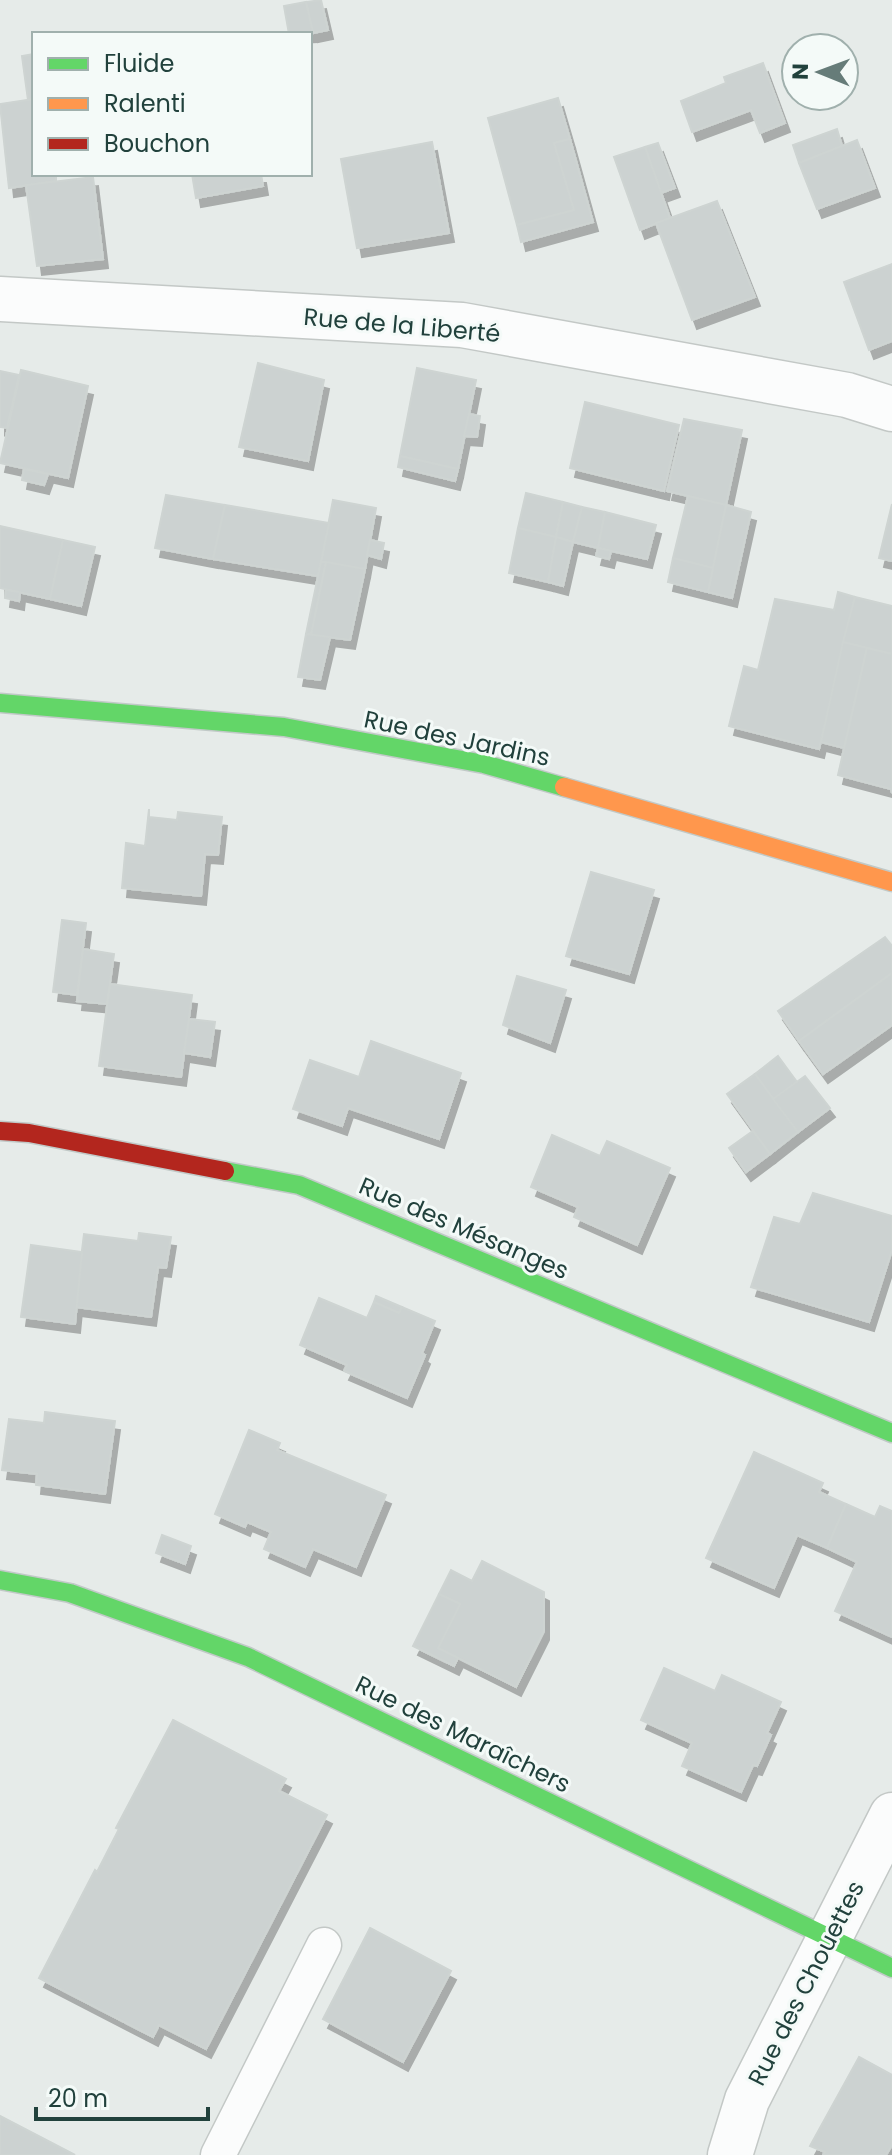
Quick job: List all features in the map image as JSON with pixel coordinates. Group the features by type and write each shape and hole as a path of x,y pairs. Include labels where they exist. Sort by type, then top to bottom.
{"street":[{"name":"Rue de la Liberté","path":"0,299 462,325 847,395 892,409"},
{"name":"Rue des Jardins","path":"0,703 284,727 484,764 892,882"},
{"name":"Rue des Mésanges","path":"0,1131 29,1133 299,1185 892,1433"},
{"name":"Rue des Maraîchers","path":"0,1580 70,1593 248,1657 892,1968"},
{"name":"Rue des Chouettes","path":"730,2155 747,2100 892,1815"}],"lane":[{"path":"218,2155 324,1945"}],"building":[{"path":"321,0 328,30 313,33 306,2"},
{"path":"306,2 313,33 289,32 284,6"},
{"path":"32,54 32,99 28,100 22,56"},
{"path":"763,63 785,123 760,133 751,110 692,132 681,101 726,83 724,77"},
{"path":"558,98 570,139 554,143 574,210 517,225 488,118"},
{"path":"32,99 32,176 56,176 56,181 9,188 0,104"},
{"path":"837,129 842,146 799,163 793,145"},
{"path":"570,139 593,222 521,242 517,225 574,210 554,143"},
{"path":"857,140 875,188 817,209 799,163"},
{"path":"432,142 449,233 357,248 341,159"},
{"path":"658,143 675,188 661,193 645,147"},
{"path":"645,147 670,218 640,230 614,157"},
{"path":"192,176 261,176 263,186 196,198"},
{"path":"93,177 103,259 37,266 26,185"},
{"path":"717,201 755,297 692,320 656,223"},
{"path":"892,264 892,341 869,350 844,282"},
{"path":"258,363 324,380 308,461 239,447"},
{"path":"417,368 476,380 458,469 400,456"},
{"path":"21,370 88,386 68,478 0,463"},
{"path":"0,371 19,375 7,428 0,427"},
{"path":"585,402 679,425 664,491 570,468"},
{"path":"469,414 480,416 477,437 464,436"},
{"path":"684,419 742,430 726,505 667,491"},
{"path":"400,456 458,469 455,481 398,467"},
{"path":"24,469 48,474 44,485 22,480"},
{"path":"526,493 563,502 556,537 518,528"},
{"path":"166,495 225,505 213,559 155,548"},
{"path":"688,496 726,505 713,568 673,558"},
{"path":"333,500 376,508 365,569 321,562"},
{"path":"563,502 582,507 573,542 556,537"},
{"path":"892,504 892,561 879,558"},
{"path":"225,505 329,523 318,576 213,559"},
{"path":"726,505 751,512 732,598 708,592"},
{"path":"582,507 605,512 598,548 573,542"},
{"path":"605,512 656,525 647,559 598,548"},
{"path":"0,526 63,540 50,599 0,588"},
{"path":"518,528 556,537 548,582 509,573"},
{"path":"556,537 573,542 563,586 548,582"},
{"path":"63,540 95,547 81,606 50,599"},
{"path":"370,540 384,543 381,559 367,555"},
{"path":"598,548 611,551 609,559 596,556"},
{"path":"673,558 713,568 708,592 668,582"},
{"path":"321,562 326,562 311,635 306,634"},
{"path":"326,562 365,569 350,640 311,635"},
{"path":"6,590 20,592 19,601 5,598"},
{"path":"838,592 855,597 819,749 729,726 744,666 758,670 775,599 834,610"},
{"path":"855,597 892,606 892,654 843,642"},
{"path":"306,634 330,637 320,680 298,677"},
{"path":"843,642 867,648 844,748 821,742"},
{"path":"867,648 892,654 892,793 891,789 838,775"},
{"path":"149,809 149,817 177,820 178,812 222,817 218,855 205,854 201,896 122,888 126,843 145,846"},
{"path":"591,872 654,890 629,974 566,956"},
{"path":"62,920 86,923 77,995 53,992"},
{"path":"885,937 892,946 892,973 799,1041 778,1011"},
{"path":"83,949 114,954 107,1004 77,1001"},
{"path":"892,973 892,1025 823,1074 799,1041"},
{"path":"517,976 566,990 550,1043 503,1025"},
{"path":"110,984 192,995 181,1077 99,1066"},
{"path":"189,1019 215,1022 210,1057 184,1053"},
{"path":"371,1041 461,1073 439,1139 348,1108 342,1126 293,1109 310,1060 359,1077"},
{"path":"778,1056 797,1082 773,1099 755,1074"},
{"path":"755,1074 798,1132 770,1154 727,1094"},
{"path":"805,1076 830,1108 798,1132 773,1099"},
{"path":"753,1131 770,1154 746,1172 729,1148"},
{"path":"552,1135 600,1156 607,1141 670,1168 637,1245 574,1217 578,1207 531,1187"},
{"path":"813,1193 892,1216 892,1250 869,1322 751,1287 774,1217 800,1224"},
{"path":"139,1233 171,1237 166,1268 158,1267 151,1317 75,1307 84,1234 138,1241"},
{"path":"31,1245 82,1252 75,1324 21,1317"},
{"path":"376,1296 402,1307 399,1313 374,1302"},
{"path":"319,1298 367,1318 374,1302 399,1313 402,1307 435,1321 407,1398 344,1371 347,1365 300,1345"},
{"path":"45,1412 115,1421 105,1494 36,1485 37,1474 2,1470 9,1419 44,1423"},
{"path":"249,1430 280,1443 277,1450 386,1495 356,1567 313,1549 305,1567 264,1549 271,1532 247,1522 245,1527 215,1514"},
{"path":"754,1452 823,1483 819,1492 846,1504 827,1548 797,1535 774,1588 706,1558"},
{"path":"846,1504 875,1517 880,1506 892,1511 892,1637 835,1611 857,1562 827,1548"},
{"path":"162,1535 191,1546 185,1564 156,1553"},
{"path":"482,1561 544,1592 544,1631 516,1687 438,1648 460,1604 439,1594 451,1570 472,1581"},
{"path":"439,1594 460,1604 438,1648 458,1658 454,1666 413,1646"},
{"path":"664,1668 715,1691 722,1675 781,1702 767,1733 771,1735 741,1792 682,1766 692,1743 641,1720"},
{"path":"173,1720 286,1779 279,1791 327,1815 206,2049 159,2025 153,2037 39,1978 95,1870 97,1872 119,1829 116,1828"},
{"path":"370,1928 451,1971 403,2062 323,2019"},
{"path":"859,2057 892,2075 892,2145 886,2155 823,2155 825,2152 810,2146"},
{"path":"0,2116 75,2155 0,2155"}],"traffic: fast":[{"path":"0,703 284,727 484,764 564,787"},
{"path":"225,1171 299,1185 892,1433"},
{"path":"0,1580 70,1593 248,1657 892,1968"}],"traffic: slow":[{"path":"564,787 892,882"}],"traffic: jam":[{"path":"0,1131 29,1133 225,1171"}]}
